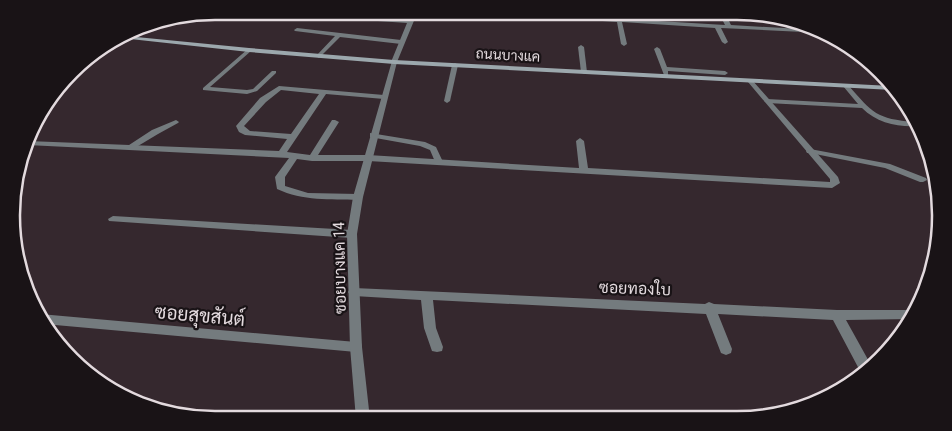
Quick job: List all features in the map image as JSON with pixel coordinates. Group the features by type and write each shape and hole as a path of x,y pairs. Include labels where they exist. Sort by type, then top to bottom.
{"main road":[{"name":"ถนนบางแค","path":"134,38 394,62 584,72 666,73 750,81 884,88"}],"street":[{"path":"393,20 410,21"},
{"path":"624,44 619,20 670,20 717,26 801,31"},
{"path":"726,20 729,26"},
{"name":"ซอยบางแค 14","path":"362,411 356,347 352,234 358,197 373,135 394,62 410,21"},
{"path":"717,26 725,42"},
{"path":"34,143 281,154 312,158 368,158 832,185 835,179 750,81"},
{"path":"293,137 248,133 242,130 240,126 263,100 278,88 384,97"},
{"path":"281,154 325,91"},
{"path":"312,158 335,122"},
{"path":"580,141 584,170"},
{"path":"294,156 280,177 280,187 288,192 306,195 358,197"},
{"path":"113,219 352,234"},
{"name":"ซอยทองใบ","path":"354,292 709,307 837,315 905,314"},
{"path":"426,295 430,328 437,347"},
{"path":"709,307 726,350"},
{"path":"837,315 863,364"},
{"name":"ซอยสุขสันต์","path":"51,321 356,347"}],"lane":[{"path":"297,30 401,42"},
{"path":"319,56 339,35"},
{"path":"581,47 584,72"},
{"path":"657,49 666,73 725,73"},
{"path":"249,50 205,89 247,92 254,90 274,72"},
{"path":"447,101 455,65"},
{"path":"846,86 873,116 885,122 909,124"},
{"path":"767,101 864,106"},
{"path":"130,147 176,122"},
{"path":"373,135 422,144 433,149 439,162"},
{"path":"810,150 888,166 923,180"}]}
